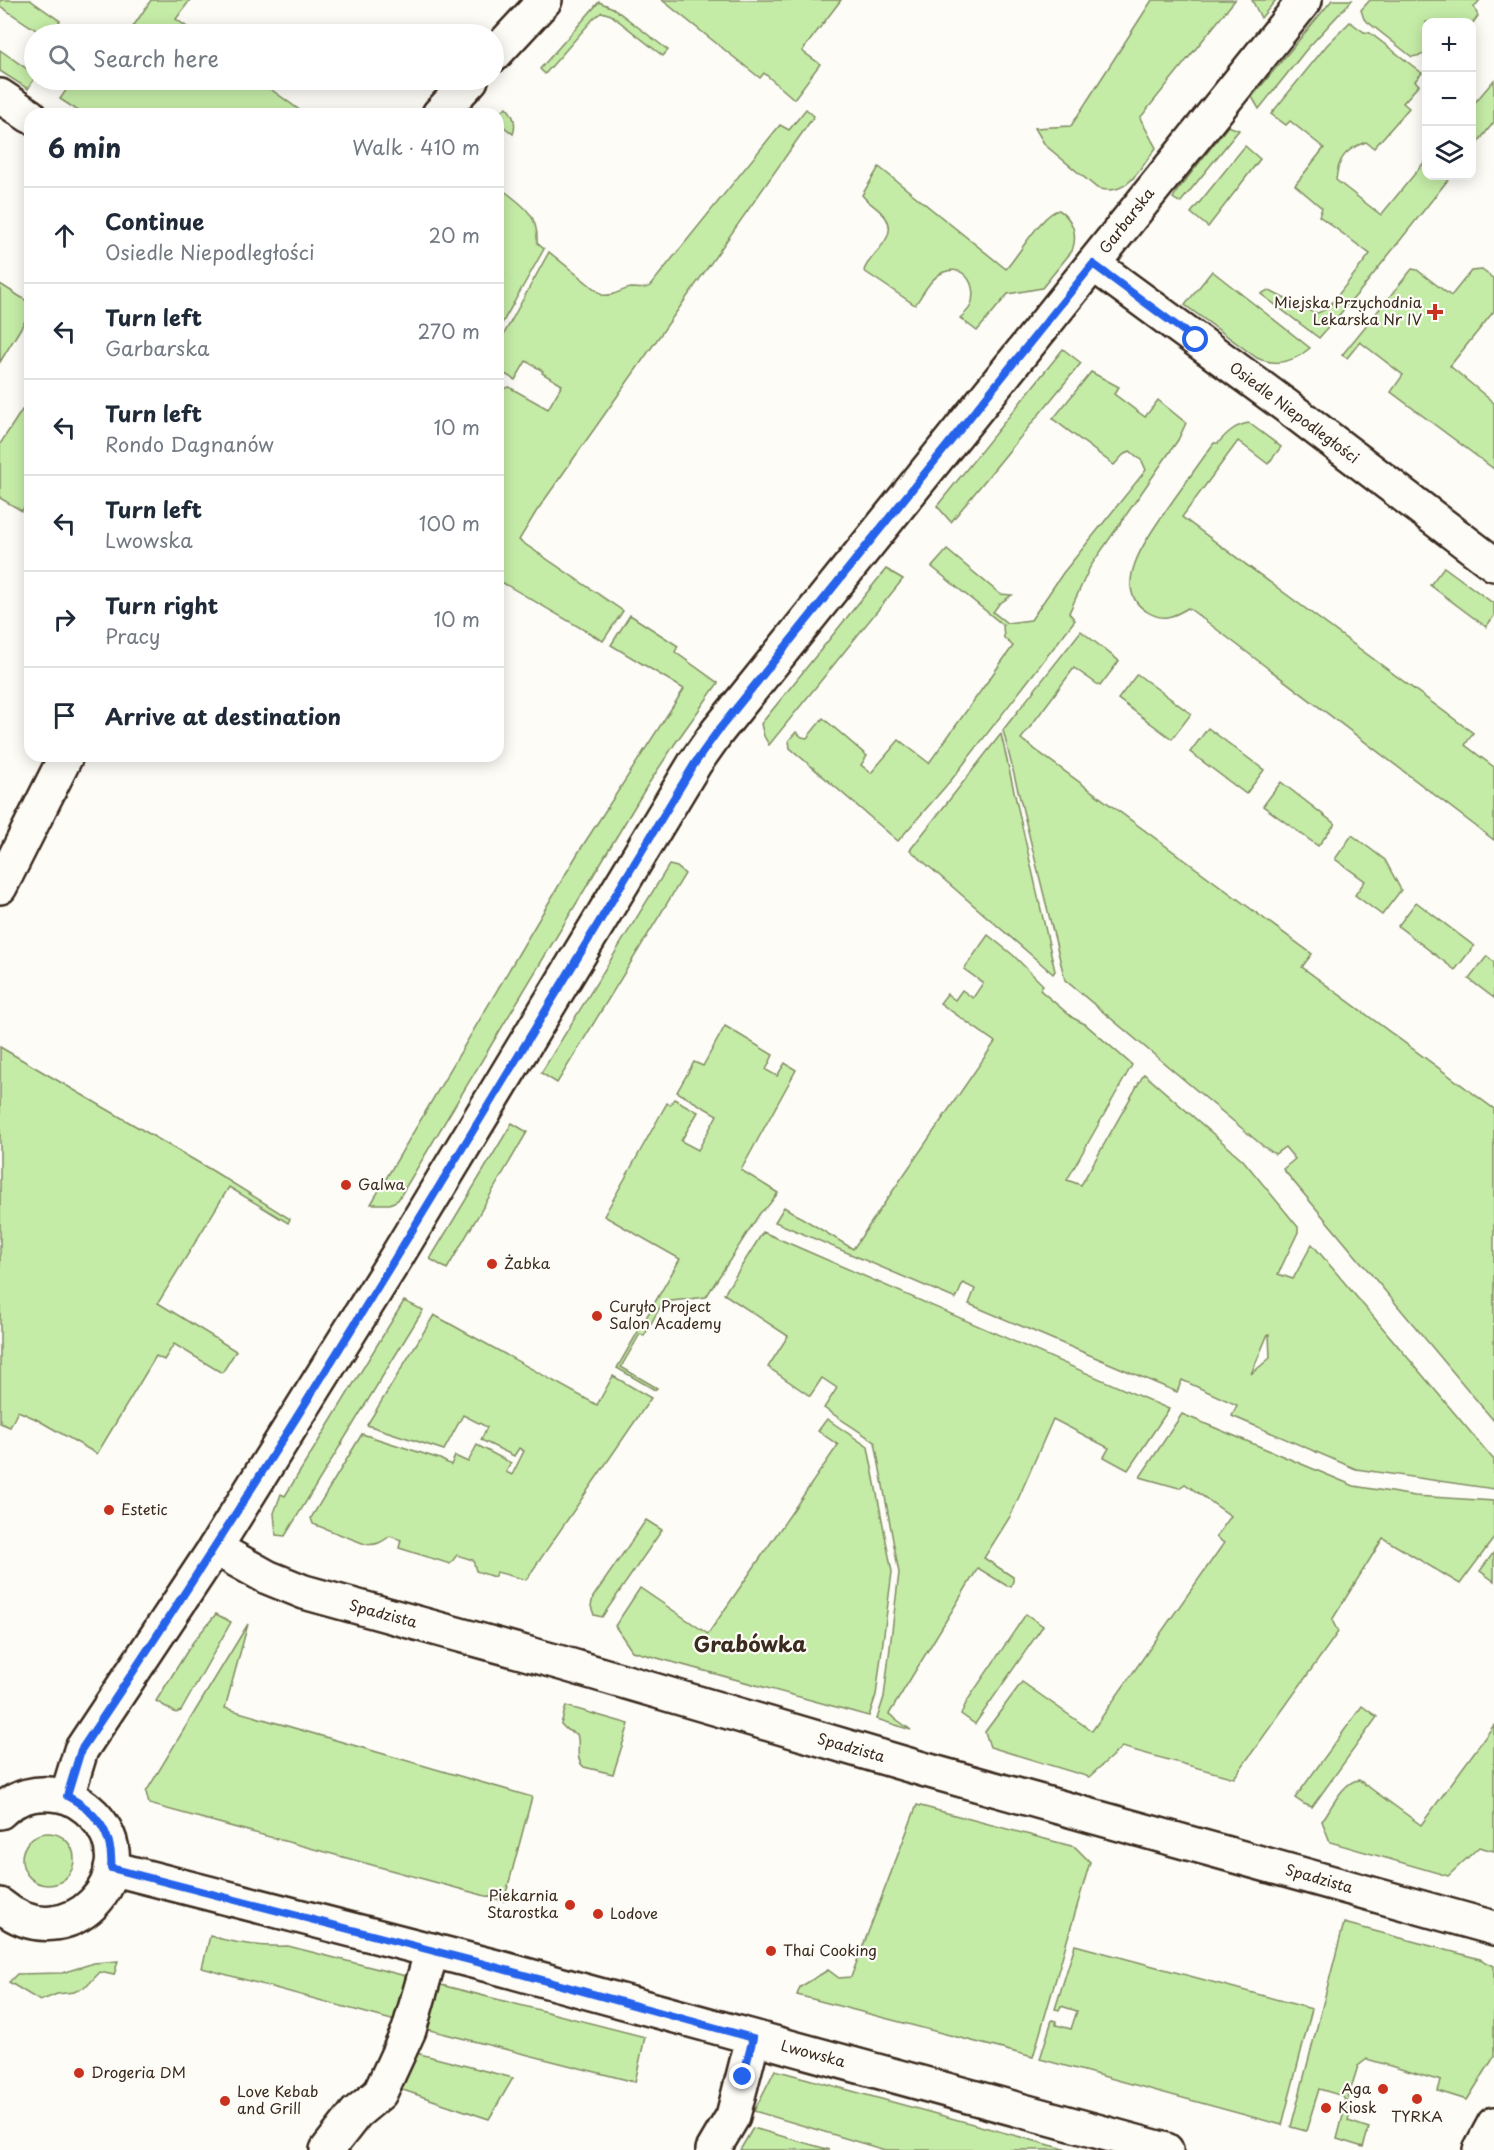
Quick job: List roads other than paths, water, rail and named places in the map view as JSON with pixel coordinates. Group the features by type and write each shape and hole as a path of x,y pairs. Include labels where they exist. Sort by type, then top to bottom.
{"street":[{"path":"504,44 545,0"},
{"name":"Garbarska","path":"67,1796 81,1750 215,1548 397,1256 695,763 717,732 1305,0"},
{"path":"445,108 462,90"},
{"path":"0,96 24,112"},
{"name":"Osiedle Niepodległości","path":"1093,264 1285,405 1494,564"},
{"path":"0,887 63,762"},
{"name":"Spadzista","path":"215,1548 267,1577 304,1592 558,1662 926,1770 1494,1928"},
{"path":"0,1812 7,1805 26,1796 46,1793 67,1796 85,1805 99,1820 109,1839 112,1859 106,1885 99,1898 84,1912 66,1921 45,1925 25,1921 0,1905"},
{"name":"Lwowska","path":"111,1868 432,1950 1166,2150"},
{"path":"327,2150 356,2113 380,2093 409,2030 432,1950"},
{"path":"713,2150 733,2116 753,2038"},
{"path":"1480,2150 1494,2124"}],"place":[{"name":"Miejska Przychodnia Lekarska Nr IV","path":"1435,312"},
{"name":"Galwa","path":"346,1185"},
{"name":"Żabka","path":"492,1264"},
{"name":"Curyło Project Salon Academy","path":"597,1316"},
{"name":"Estetic","path":"109,1510"},
{"name":"Piekarnia Starostka","path":"570,1905"},
{"name":"Lodove","path":"598,1914"},
{"name":"Thai Cooking","path":"771,1951"},
{"name":"Drogeria DM","path":"79,2073"},
{"name":"Aga","path":"1383,2089"},
{"name":"TYRKA","path":"1417,2099"},
{"name":"Love Kebab and Grill","path":"225,2101"},
{"name":"Kiosk","path":"1326,2108"}],"district":[{"name":"Grabówka","path":"750,1645"}]}
